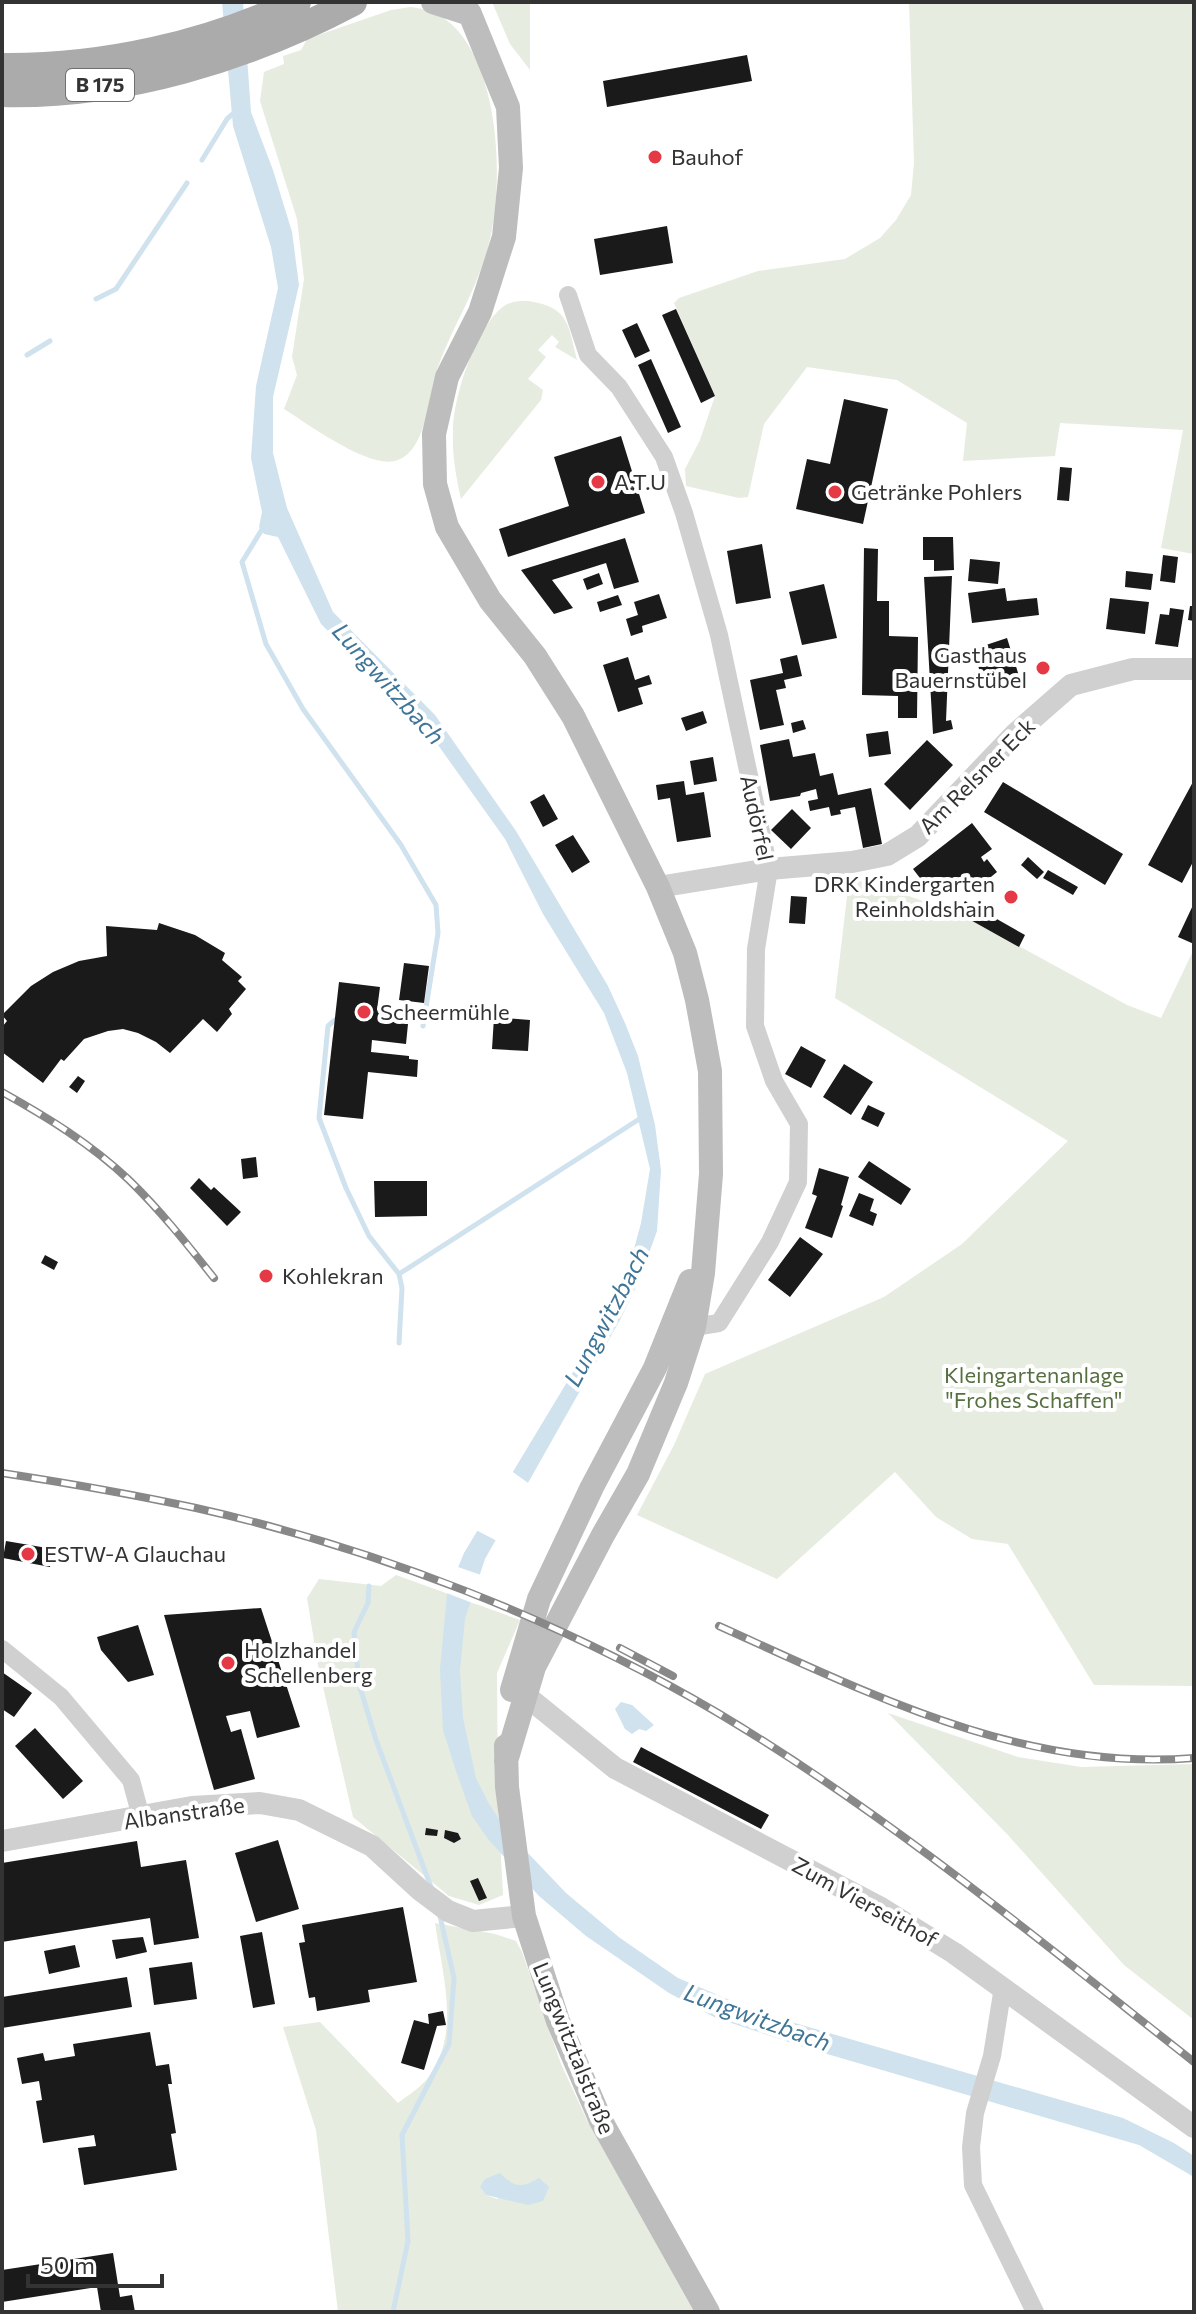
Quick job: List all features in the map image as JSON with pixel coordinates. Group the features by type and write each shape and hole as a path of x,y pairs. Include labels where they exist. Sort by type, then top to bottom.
{"main road":[{"name":"B 175","path":"271,28 297,2"},
{"name":"B 175","path":"2,93 75,88 139,79 194,54 353,2"},
{"path":"433,2 466,8 508,107 511,168 504,237 480,312 447,377 434,434 435,484 447,527 490,600 535,656 573,716 658,887 685,953 710,1071 711,1174 703,1273 694,1327 676,1383 638,1474 519,1693"},
{"name":"B 175","path":"2,67 76,64 137,55 194,54"},
{"path":"519,1693 539,1599 673,1329 708,1217"},
{"name":"Lungwitztalstraße","path":"519,1693 506,1718 506,1761 522,1905 558,2021 601,2121 708,2312"}],"street":[{"name":"Audörfel","path":"568,295 588,355 619,387 664,457 684,513 719,635 769,869 756,949 755,1026 774,1081 799,1124 798,1182 770,1242 719,1323 694,1327"},
{"name":"Am Relsner Eck","path":"658,887 769,869 852,862 887,855 918,836 1015,734 1071,685 1133,669 1194,669"},
{"path":"2,1649 61,1697 131,1780 141,1817"},
{"name":"Zum Vierseithof","path":"519,1693 615,1768 881,1908 954,1953 1194,2127"},
{"name":"Albanstraße","path":"2,1841 192,1807 260,1803 299,1810 372,1846 448,1911 473,1921 522,1905"},
{"path":"1003,1987 992,2056 975,2113 971,2147 973,2185 1035,2312"}],"green space":[{"path":"492,2 530,2 530,70 510,44"},
{"path":"909,2 1194,2 1194,554 1161,548 1183,430 1060,423 1055,456 963,461 967,423 897,380 807,367 764,424 748,497 739,498 686,486 685,469 700,440 715,396 674,303 679,298 758,271 845,259 880,238 896,220 911,195 914,163"},
{"path":"411,7 433,12 445,19 464,38 478,63 494,126 496,191 488,247 472,292 439,364 421,432 408,454 386,462 356,453 284,409 297,375 292,357 304,279 297,219 260,101 264,72 284,64 283,56 301,50 307,39 391,10"},
{"path":"528,301 552,308 564,319 577,360 555,347 559,342 552,335 538,350 546,357 528,379 543,390 541,400 461,499 453,431 457,400 468,364 484,329 494,316 509,303"},
{"name":"Kleingartenanlage \"Frohes Schaffen\"","path":"849,880 868,882 958,913 1127,1005 1161,1018 1194,949 1194,1686 1094,1685 1008,1544 972,1539 936,1517 895,1472 777,1579 637,1515 674,1445 705,1374 884,1297 962,1244 1068,1141 835,998"},
{"path":"396,1575 520,1620 497,1673 498,1801 503,1895 479,1905 449,1896 353,1817 318,1665 307,1598 319,1579 381,1586"},
{"path":"888,1713 1018,1757 1081,1767 1194,1764 1194,2020 1124,1965 1007,1834"},
{"path":"435,1923 516,1941 561,2064 586,2118 694,2312 338,2312 316,2130 283,2027 320,2022 398,2103 427,2079 438,2062 444,2043 447,2003","holes":["525,2186 497,2199 486,2195 480,2187"]}],"water":[{"name":"Lungwitzbach","path":"222,2 243,2 251,112 292,232 299,285 273,397 273,453 287,508 333,612 435,715 516,831 608,986 638,1056 655,1125 661,1170 657,1231 639,1281 485,1559 465,1619 460,1670 463,1718 476,1778 506,1830 566,1893 620,1938 678,1978 760,2013 1123,2118 1194,2156 1194,2177 1139,2145 810,2049 716,2018 669,1993 586,1936 539,1896 488,1839 472,1816 443,1730 440,1669 447,1594 464,1553 608,1314 627,1275 641,1223 650,1169 627,1073 604,1013 543,914 505,839 423,724 321,624 278,537 264,534 259,527 262,512 251,458 256,386 278,288 271,247 233,126"},
{"path":"621,1702 632,1705 654,1725 646,1731 639,1729 632,1734 625,1729 615,1709"},
{"path":"500,2173 518,2185 539,2178 549,2187 543,2201 528,2205 486,2195 480,2187 485,2179"}],"pier":[{"path":"510,1470 531,1485 499,1542 474,1529"},
{"path":"455,1566 484,1576 475,1604 444,1592"}],"building":[{"path":"747,55 752,81 607,107 603,81"},
{"path":"667,226 673,263 600,275 594,239"},
{"path":"676,309 715,396 701,403 662,315"},
{"path":"637,323 650,351 635,358 622,330"},
{"path":"651,359 681,427 668,433 638,365"},
{"path":"844,399 888,409 863,524 796,509 807,459 830,464"},
{"name":"A.T.U","path":"621,436 645,513 508,557 499,529 569,506 554,457"},
{"path":"1060,467 1072,468 1069,501 1057,500"},
{"path":"923,537 953,537 954,570 934,571 934,560 923,560"},
{"path":"625,538 639,582 614,589 606,563 552,580 573,608 554,614 521,570"},
{"path":"762,544 771,598 736,604 727,551"},
{"path":"864,548 878,549 877,601 889,601 889,636 918,637 917,718 898,718 898,696 862,695"},
{"path":"1163,555 1178,557 1175,583 1160,581"},
{"path":"970,559 1000,562 998,584 968,581"},
{"path":"1126,571 1153,574 1151,590 1125,587"},
{"path":"599,573 603,584 587,590 583,579"},
{"path":"952,576 946,721 951,720 953,729 933,734 924,577"},
{"path":"824,584 837,638 802,645 789,592"},
{"path":"1005,588 1007,601 1037,598 1039,615 972,623 968,593"},
{"path":"659,594 667,618 642,626 643,632 631,636 626,619 638,615 634,602"},
{"path":"618,595 622,605 600,612 597,602"},
{"path":"1110,598 1149,602 1145,634 1106,629"},
{"path":"1190,606 1194,606 1194,621 1188,620"},
{"path":"1170,608 1184,610 1178,647 1155,644 1160,614 1169,615"},
{"path":"1007,638 1019,676 1004,680 1001,670 990,674 989,670 980,672 975,656 986,653 983,646"},
{"path":"797,655 802,676 784,680 786,688 776,690 784,725 760,730 750,680 783,673 780,659"},
{"path":"628,657 635,680 649,675 652,684 638,688 643,704 618,712 603,665"},
{"path":"703,711 707,723 686,731 681,718"},
{"path":"803,720 806,729 793,733 791,723"},
{"path":"888,731 891,754 869,757 866,734"},
{"path":"789,739 793,757 815,753 820,776 833,773 838,795 871,788 882,844 863,848 855,807 840,810 841,814 831,816 829,807 810,811 808,801 818,799 816,789 800,796 770,801 760,745"},
{"path":"927,740 953,765 910,810 884,784"},
{"path":"713,757 717,781 694,785 690,761"},
{"path":"1194,780 1194,860 1182,883 1148,865"},
{"path":"684,781 686,795 704,792 711,837 677,842 670,798 658,800 656,785"},
{"path":"1003,782 1123,854 1105,885 984,812"},
{"path":"544,794 558,819 543,827 530,802"},
{"path":"792,809 811,828 791,849 771,830"},
{"path":"972,823 992,849 981,857 984,862 987,859 997,872 970,894 962,883 958,887 953,880 933,895 913,869"},
{"path":"573,835 590,862 572,873 555,845"},
{"path":"1028,857 1044,872 1037,879 1021,865"},
{"path":"1048,870 1078,887 1073,895 1043,878"},
{"path":"791,896 807,897 805,924 789,923"},
{"path":"965,901 1025,935 1019,947 958,913"},
{"path":"1194,903 1194,944 1178,937"},
{"path":"159,923 195,935 225,953 222,960 242,977 238,981 246,989 229,1009 232,1014 217,1032 203,1019 170,1053 138,1033 123,1029 108,1031 84,1039 64,1061 61,1059 43,1083 2,1052 2,1027 7,1021 2,1015 31,986 79,961 107,956 106,926 157,930"},
{"path":"404,963 429,966 424,1003 399,1000"},
{"path":"339,982 380,987 377,1010 409,1014 406,1044 372,1040 371,1052 409,1056 409,1059 418,1060 417,1077 368,1072 363,1119 324,1115"},
{"path":"494,1017 530,1020 528,1051 492,1049"},
{"path":"801,1046 826,1060 811,1088 785,1074"},
{"path":"844,1064 873,1082 851,1115 823,1097"},
{"path":"78,1076 85,1081 77,1093 69,1087"},
{"path":"868,1105 885,1113 878,1127 861,1119"},
{"path":"256,1157 258,1177 243,1179 241,1159"},
{"path":"869,1161 911,1189 901,1205 858,1177"},
{"path":"819,1168 849,1177 832,1238 805,1228 817,1196 812,1194"},
{"path":"199,1178 211,1190 214,1187 241,1212 227,1226 190,1188"},
{"path":"374,1181 427,1181 427,1216 375,1217"},
{"path":"859,1193 874,1199 870,1211 877,1214 873,1226 849,1216"},
{"path":"800,1237 823,1254 790,1297 768,1280"},
{"path":"45,1255 58,1262 54,1270 41,1263"},
{"name":"ESTW-A Glauchau","path":"6,1541 53,1549 50,1567 3,1558"},
{"name":"Holzhandel Schellenberg","path":"261,1608 300,1727 257,1738 250,1711 226,1716 231,1732 241,1729 255,1779 214,1790 164,1615"},
{"path":"138,1625 154,1675 128,1682 101,1650 97,1637"},
{"path":"2,1672 32,1693 14,1717 2,1709"},
{"path":"35,1728 83,1781 63,1799 15,1746"},
{"path":"641,1747 769,1815 761,1829 633,1762"},
{"path":"426,1828 438,1830 437,1836 425,1835"},
{"path":"445,1830 458,1833 461,1839 454,1843 444,1838"},
{"path":"278,1840 299,1909 256,1922 235,1853"},
{"path":"137,1841 141,1867 186,1860 199,1938 154,1945 150,1918 2,1942 2,1863"},
{"path":"478,1878 487,1898 479,1901 470,1881"},
{"path":"403,1907 417,1982 368,1990 370,2002 317,2011 315,1997 309,1998 299,1943 305,1942 302,1925"},
{"path":"262,1932 275,2004 253,2008 240,1936"},
{"path":"143,1937 147,1952 116,1959 112,1940"},
{"path":"75,1945 80,1967 49,1974 44,1951"},
{"path":"192,1962 197,1999 154,2005 149,1968"},
{"path":"127,1977 132,2007 2,2028 2,1997"},
{"path":"443,2011 446,2025 437,2026 424,2070 401,2063 414,2020 429,2024 428,2014"},
{"path":"150,2032 156,2066 169,2064 172,2084 168,2084 176,2133 171,2134 177,2170 84,2185 78,2148 96,2146 94,2135 43,2143 36,2101 42,2100 39,2081 22,2084 17,2058 43,2053 45,2061 75,2056 73,2044"},
{"path":"113,2253 120,2297 132,2295 135,2312 101,2312 97,2287 2,2302 2,2270"}],"waterway":[{"path":"202,160 227,119 235,112"},
{"path":"96,299 116,289 187,183"},
{"path":"27,355 50,341"},
{"path":"264,526 242,562 266,644 303,709 401,845 436,905 438,933 423,1026"},
{"path":"335,1020 328,1026 319,1118 346,1188 369,1236 399,1274 402,1288 399,1343"},
{"path":"399,1274 644,1116"},
{"path":"369,1586 368,1603 354,1632 359,1684 376,1740 431,1887"},
{"path":"393,2312 408,2241 402,2135 449,2044 454,1978 440,1916"}],"railway":[{"path":"2,1092 68,1132 114,1167 162,1215 214,1278"},
{"path":"2,1473 99,1489 263,1524 398,1566 531,1618 595,1647 718,1713 842,1793 1020,1925 1194,2062"},
{"path":"719,1626 891,1701 949,1723 1008,1740 1069,1753 1131,1759 1194,1758"},
{"path":"620,1648 673,1676"}],"place":[{"name":"Bauhof","path":"655,157"},
{"name":"A.T.U","path":"598,482"},
{"name":"Getränke Pohlers","path":"835,492"},
{"name":"Gasthaus Bauernstübel","path":"1043,668"},
{"name":"DRK Kindergarten Reinholdshain","path":"1011,897"},
{"name":"Scheermühle","path":"364,1012"},
{"name":"Kohlekran","path":"266,1276"},
{"name":"ESTW-A Glauchau","path":"28,1554"},
{"name":"Holzhandel Schellenberg","path":"228,1663"}]}
